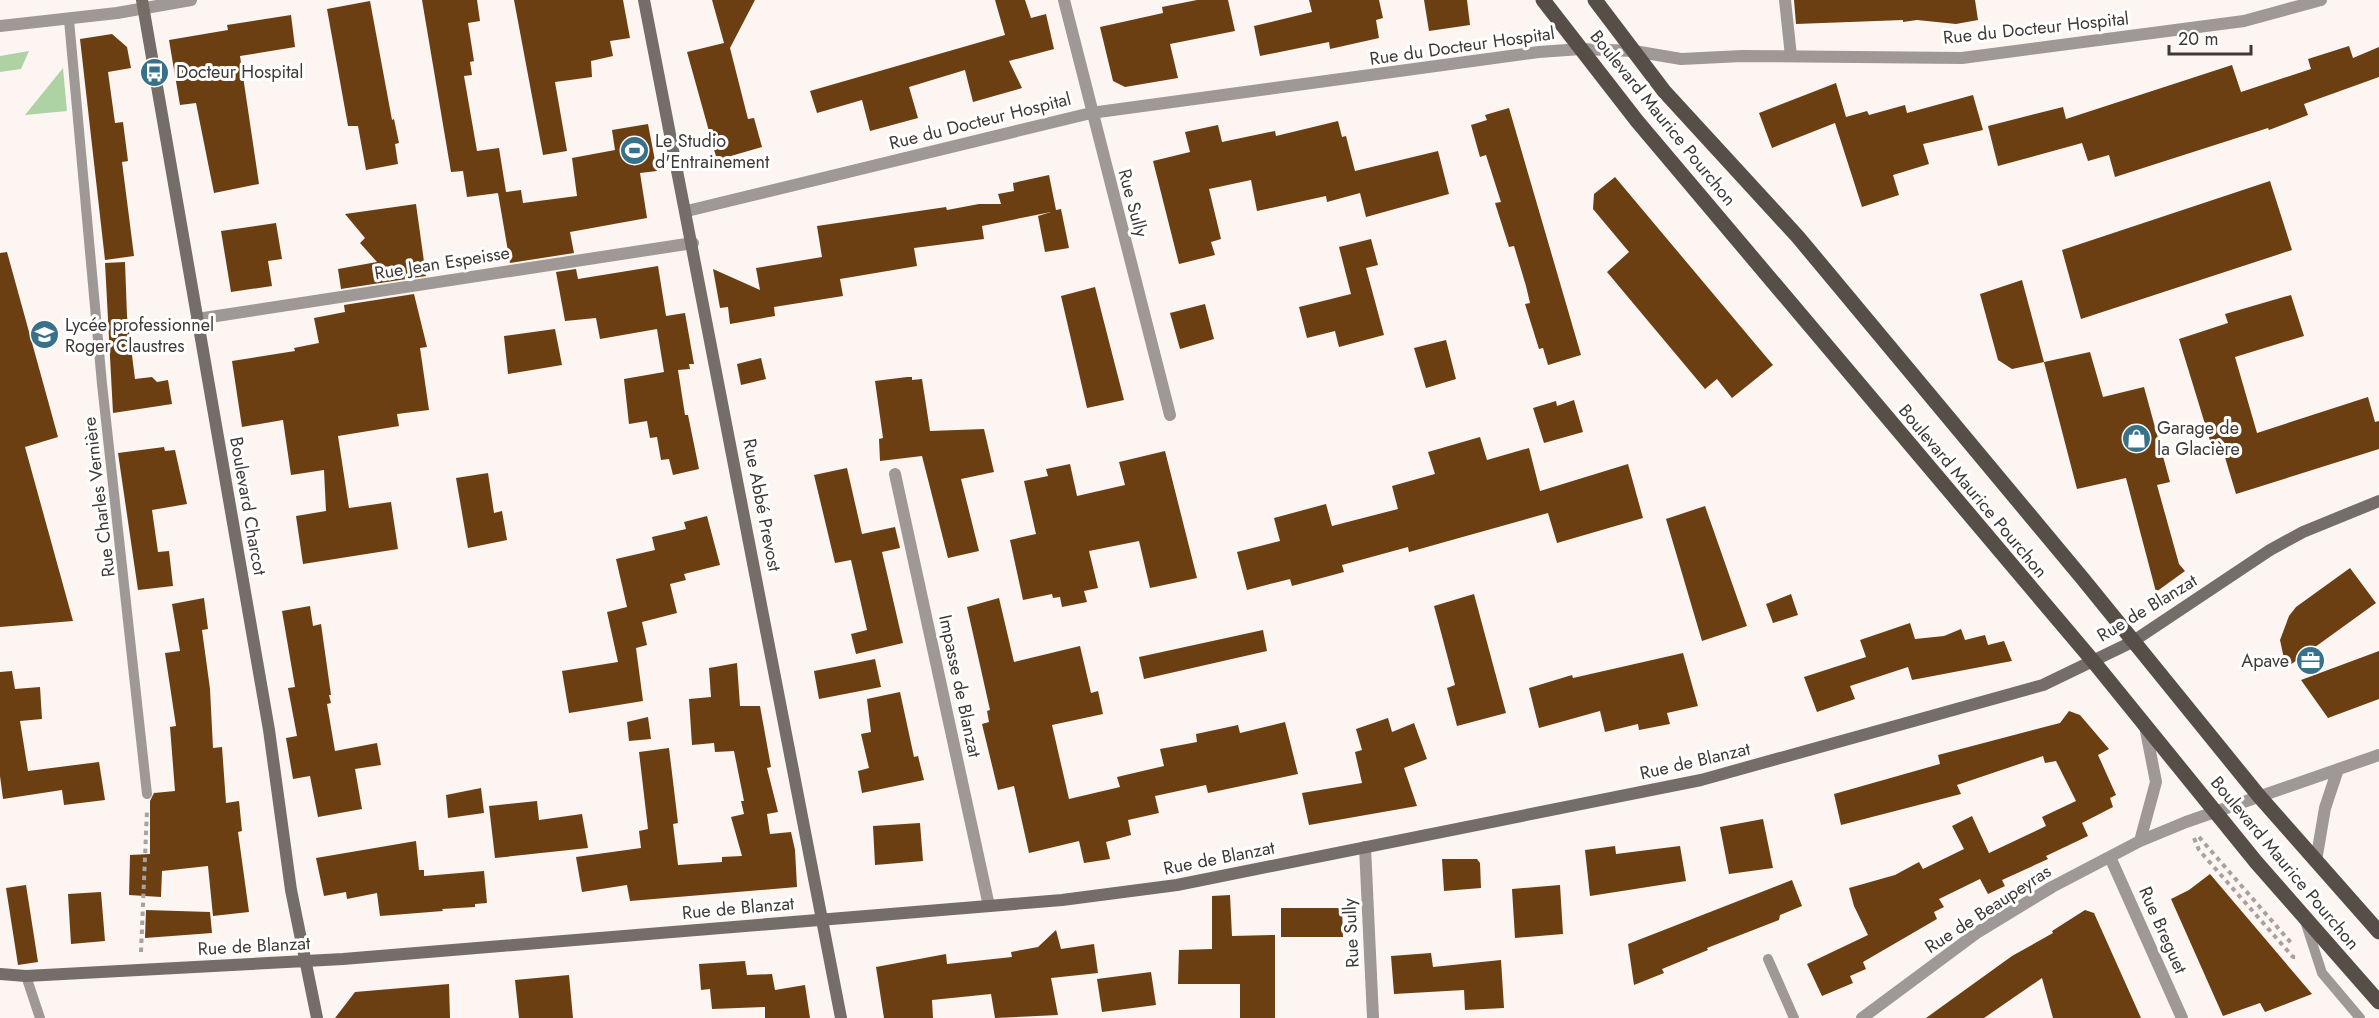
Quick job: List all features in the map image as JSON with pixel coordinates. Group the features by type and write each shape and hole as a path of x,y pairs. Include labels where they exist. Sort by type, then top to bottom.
{"main road":[{"name":"Boulevard Maurice Pourchon","path":"1543,0 1637,121 1925,466 2093,661 2215,813 2379,1002"},
{"name":"Boulevard Maurice Pourchon","path":"1596,0 1665,91 1798,237 2083,579 2259,796 2379,932"}],"street":[{"path":"0,26 69,20 143,4 191,0"},
{"name":"Rue Abbé Prevost","path":"644,0 687,211 842,1018"},
{"name":"Rue Sully","path":"1064,0 1091,113 1170,415"},
{"path":"1785,0 1791,56"},
{"name":"Rue du Docteur Hospital","path":"687,211 1091,113 1539,52 1581,49 1634,51 1680,59 1791,56 1962,57 2244,21 2321,0"},
{"name":"Boulevard Charcot","path":"143,4 269,730 290,880 317,1018"},
{"name":"Rue Jean Espeisse","path":"197,319 693,243"},
{"name":"Impasse de Blanzat","path":"895,474 989,906"},
{"name":"Rue de Blanzat","path":"0,974 26,976 305,961 1062,900 1177,885 1731,773 2043,685 2132,642 2270,550 2303,532 2379,501"},
{"path":"2140,842 2156,782 2145,725"},
{"name":"Rue de Beaupeyras","path":"1862,1018 1978,932 2052,887 2110,857 2140,842 2259,796 2379,755"},
{"path":"2316,861 2325,808 2338,769"},
{"name":"Rue Sully","path":"1365,847 1373,1018"},
{"name":"Rue Breguet","path":"2110,857 2182,1018"}],"lane":[{"name":"Rue Charles Vernière","path":"69,20 102,384 147,794"},
{"path":"2303,914 2322,973 2360,1018"},
{"path":"1768,959 1794,1018"},
{"path":"26,976 40,1018"}],"path":[{"path":"141,970 147,794"},
{"path":"2204,845 2288,942 2317,958"},
{"path":"2199,850 2293,957 2317,958"}],"green space":[{"path":"29,51 21,69 0,72 0,56"},
{"path":"63,68 67,111 25,115"}],"building":[{"path":"422,0 477,0 480,21 468,23 474,61 470,62 472,75 464,76 477,151 499,148 506,192 467,197 463,171 451,172"},
{"path":"514,0 623,0 630,38 610,41 613,56 591,61 592,77 555,82 567,151 543,155"},
{"path":"712,0 755,0 730,48 748,119 754,118 762,147 717,160 687,52 724,43"},
{"path":"995,0 1025,0 1031,18 1046,14 1054,49 1009,61 1022,88 973,102 965,70 909,87 918,118 870,131 862,100 817,113 810,91 1005,35"},
{"path":"1197,0 1228,0 1235,31 1170,44 1178,78 1125,87 1113,81 1100,27 1163,13 1162,7"},
{"path":"1309,0 1379,0 1383,18 1376,20 1379,38 1330,49 1329,42 1260,56 1254,26 1312,12"},
{"path":"1424,0 1467,0 1470,25 1429,31"},
{"path":"1794,0 1975,0 1978,20 1956,24 1917,20 1903,22 1903,20 1796,24"},
{"path":"370,1 392,120 394,119 399,143 395,144 398,164 366,170 358,126 348,126 327,9"},
{"path":"291,15 295,47 240,56 259,184 214,193 196,103 180,105 169,40 228,30 227,25"},
{"path":"112,34 127,47 131,68 108,72 115,123 123,122 128,161 122,162 134,256 105,260 80,39"},
{"path":"2349,46 2353,58 2379,47 2379,77 2304,104 2308,115 2269,130 2268,128 2115,177 2109,155 2088,161 2082,143 1998,166 1988,126 2063,107 2066,119 2232,65 2241,92 2311,69 2308,59"},
{"path":"1836,83 1846,117 1867,111 1869,115 1905,105 1907,113 1973,95 1983,130 1923,144 1929,164 1893,175 1899,195 1862,207 1835,123 1772,148 1759,113"},
{"path":"1509,108 1581,355 1548,365 1543,348 1539,349 1525,304 1530,303 1514,246 1509,247 1495,203 1501,202 1486,155 1480,157 1471,125 1487,120 1485,115"},
{"path":"1338,121 1342,137 1346,136 1355,171 1438,151 1449,194 1366,217 1360,193 1327,202 1326,196 1257,211 1251,180 1209,189 1221,239 1211,242 1215,255 1179,264 1153,161 1190,152 1185,132 1218,125 1222,142 1275,131 1276,136"},
{"path":"648,124 657,171 640,173 647,218 570,232 574,253 510,263 498,193 521,190 523,203 577,196 572,158 615,150 612,130"},
{"path":"1049,175 1056,210 1061,209 1069,248 1045,252 1038,216 1051,212 982,226 984,239 914,248 917,266 840,279 843,296 774,307 775,316 730,324 728,307 720,308 713,269 760,290 756,268 822,257 817,226 946,207 947,210 979,204 1001,204 998,194 1014,191 1013,183"},
{"path":"1615,177 1773,365 1732,398 1717,379 1705,389 1607,272 1629,252 1593,209 1594,194"},
{"path":"2270,181 2292,250 2081,319 2062,250"},
{"path":"416,204 426,276 341,289 338,269 377,262 360,243 365,238 345,214"},
{"path":"276,223 282,259 268,261 272,286 231,292 221,231"},
{"path":"1371,239 1378,265 1366,268 1384,335 1339,347 1335,331 1307,338 1299,307 1351,294 1339,247"},
{"path":"7,252 58,437 25,447 73,621 0,627 0,253"},
{"path":"125,262 127,316 135,379 152,377 157,382 168,380 172,404 113,413 105,263"},
{"path":"658,266 666,316 685,313 694,364 689,364 690,369 678,370 685,415 688,415 699,469 673,475 669,459 661,460 657,437 650,438 647,421 629,424 624,379 664,372 657,329 600,339 596,318 565,321 556,272 576,269 578,279"},
{"path":"2022,280 2044,362 2012,369 1998,360 1980,294"},
{"path":"1095,287 1124,400 1087,408 1061,296"},
{"path":"414,294 427,347 420,348 429,410 397,414 399,426 338,436 349,508 391,502 398,549 303,564 296,516 326,511 324,470 291,475 283,420 242,427 232,361 295,351 294,348 319,343 314,318 345,312 344,305"},
{"path":"2291,295 2304,336 2235,357 2257,433 2368,397 2375,422 2379,421 2379,449 2236,494 2221,444 2212,447 2179,339 2228,323 2225,314"},
{"path":"1205,304 1214,339 1180,349 1170,313"},
{"path":"555,329 562,365 508,374 504,336"},
{"path":"1446,340 1456,379 1426,388 1414,348"},
{"path":"2090,352 2103,397 2144,387 2170,482 2157,485 2179,564 2185,571 2156,592 2126,478 2077,489 2044,362"},
{"path":"761,358 766,379 741,385 737,364"},
{"path":"912,377 912,380 922,379 930,431 984,429 994,472 961,479 979,551 948,558 922,456 880,461 879,439 883,438 875,381"},
{"path":"1574,400 1583,432 1544,443 1533,408 1556,401 1557,406"},
{"path":"1480,437 1487,460 1529,448 1540,491 1628,464 1643,518 1557,543 1548,513 1409,552 1408,547 1342,565 1344,572 1292,586 1290,579 1247,590 1237,552 1280,541 1274,518 1326,504 1332,526 1398,509 1392,486 1435,474 1428,452"},
{"path":"164,447 165,451 175,450 187,504 152,510 158,552 169,551 173,586 138,590 118,453"},
{"path":"1165,451 1197,578 1150,588 1139,541 1089,551 1098,588 1084,591 1087,602 1062,607 1060,597 1053,598 1052,594 1023,600 1010,540 1036,534 1024,481 1048,476 1046,469 1070,464 1077,496 1125,485 1119,462"},
{"path":"847,468 862,534 895,527 900,548 882,552 903,643 856,654 851,634 867,630 851,560 835,563 814,475"},
{"path":"488,473 494,513 502,511 507,540 468,548 456,478"},
{"path":"1705,506 1747,626 1702,641 1666,519"},
{"path":"707,516 720,565 684,574 686,580 670,584 677,613 642,622 647,645 636,648 643,701 569,713 562,671 618,662 607,612 627,607 616,559 655,550 652,537 686,529 684,522"},
{"path":"2350,568 2376,603 2286,668 2280,640 2289,616 2296,607"},
{"path":"1474,594 1506,713 1457,726 1447,688 1455,685 1434,606"},
{"path":"1791,594 1798,615 1773,623 1766,604"},
{"path":"204,598 208,629 202,630 210,689 213,748 222,747 226,803 239,801 242,831 238,832 249,912 213,916 208,866 162,871 161,897 129,895 130,855 150,854 150,801 154,793 175,791 170,727 176,726 165,653 180,651 172,604"},
{"path":"999,598 1014,662 1080,646 1091,693 1098,691 1103,714 1052,725 1069,799 1120,787 1117,777 1164,766 1160,749 1197,742 1196,734 1238,725 1240,733 1285,722 1298,774 1208,793 1206,785 1155,796 1159,813 1128,820 1131,835 1106,842 1110,859 1084,863 1079,841 1029,853 1014,786 998,790 982,724 989,722 987,711 990,710 967,607"},
{"path":"310,606 313,626 321,624 331,695 329,695 331,703 327,704 335,751 377,743 381,765 355,769 362,809 318,817 310,776 293,779 286,738 297,736 288,688 295,687 282,611"},
{"path":"1910,623 1915,639 1944,636 1961,629 1965,640 1985,635 1988,645 2004,641 2012,661 1912,680 1908,667 1850,686 1855,699 1817,712 1804,677 1866,657 1860,640"},
{"path":"1263,630 1267,651 1144,679 1139,657"},
{"path":"2379,651 2379,699 2328,718 2301,680"},
{"path":"1683,653 1698,706 1667,713 1670,724 1639,730 1638,724 1605,732 1600,711 1539,728 1529,688 1572,675 1573,678"},
{"path":"875,659 881,687 819,699 814,671"},
{"path":"737,663 740,706 760,706 771,767 767,768 778,812 767,814 770,834 791,832 795,850 797,887 630,901 627,885 582,892 576,857 641,848 639,831 648,829 639,752 669,748 678,823 673,824 678,865 722,862 722,857 742,856 731,817 744,814 741,801 744,801 734,751 715,752 714,743 692,745 689,699 711,697 709,668"},
{"path":"12,671 15,689 40,687 42,719 20,721 28,771 99,762 105,800 64,805 62,790 3,799 0,776 0,672"},
{"path":"900,692 914,757 918,756 924,780 862,793 858,771 869,768 861,734 871,732 867,699"},
{"path":"2069,711 2080,715 2109,749 2098,755 2116,795 2110,798 2113,807 2082,823 2088,836 2046,856 2048,859 2002,880 2005,886 1988,894 1980,879 1939,899 1944,907 1934,912 1937,919 1863,962 1866,969 1850,976 1853,983 1822,996 1807,964 1868,935 1854,906 1849,888 1895,875 1919,862 1923,869 1964,849 1952,826 1972,816 1989,853 2046,826 2042,817 2076,801 2056,761 2045,763 2043,756 1957,785 1961,794 1841,825 1834,794 1940,764 1938,755 2060,723"},
{"path":"648,717 651,739 629,741 627,722"},
{"path":"1388,718 1392,732 1414,723 1427,759 1404,768 1417,806 1309,825 1302,793 1362,783 1355,752 1362,750 1356,729"},
{"path":"481,788 484,813 448,818 446,795"},
{"path":"537,801 539,820 582,814 588,848 495,858 489,806"},
{"path":"1763,819 1773,868 1729,874 1720,827"},
{"path":"920,823 923,861 875,865 873,826"},
{"path":"416,841 419,870 424,870 424,876 484,871 487,903 475,904 475,907 442,909 443,911 380,916 377,893 347,899 346,892 324,896 316,858"},
{"path":"1615,846 1616,854 1680,846 1686,881 1590,896 1585,850"},
{"path":"1442,859 1477,859 1480,863 1481,888 1444,891"},
{"path":"2210,874 2312,994 2265,1012 2260,1003 2223,1016 2171,899 2189,890"},
{"path":"1792,880 1802,906 1780,915 1779,920 1707,948 1708,950 1662,969 1664,973 1634,985 1628,944"},
{"path":"26,885 38,962 18,965 6,888"},
{"path":"1560,885 1563,934 1515,938 1512,889"},
{"path":"101,892 105,941 71,944 68,894"},
{"path":"1230,895 1232,936 1275,935 1275,1018 1240,1018 1240,984 1178,984 1179,950 1212,949 1212,896"},
{"path":"1281,908 1342,908 1343,937 1281,937"},
{"path":"146,910 210,912 212,933 145,938"},
{"path":"2085,910 2094,913 2141,1018 2053,1018 2042,978 1984,1018 1926,1018 2012,956 2053,933 2052,931"},
{"path":"1056,930 1061,949 1094,944 1098,973 1051,978 1058,1015 995,1018 991,994 932,1000 933,1018 884,1018 876,967 946,954 947,964 1012,957 1011,952 1038,947"},
{"path":"1431,953 1433,967 1501,960 1504,1008 1465,1010 1464,990 1394,994 1391,956"},
{"path":"745,961 747,975 772,974 775,990 805,985 810,1018 765,1018 765,1007 712,1009 710,989 701,990 699,964"},
{"path":"1151,972 1156,1005 1102,1012 1097,979"},
{"path":"569,975 573,1018 519,1018 515,980"},
{"path":"449,984 450,1018 335,1018 355,992"}],"place":[{"name":"Docteur Hospital","path":"155,72"},
{"name":"Le Studio d'Entrainement","path":"634,151"},
{"name":"Lycée professionnel Roger Claustres","path":"44,335"},
{"name":"Garage de la Glacière","path":"2136,438"},
{"name":"Apave","path":"2310,661"}]}
